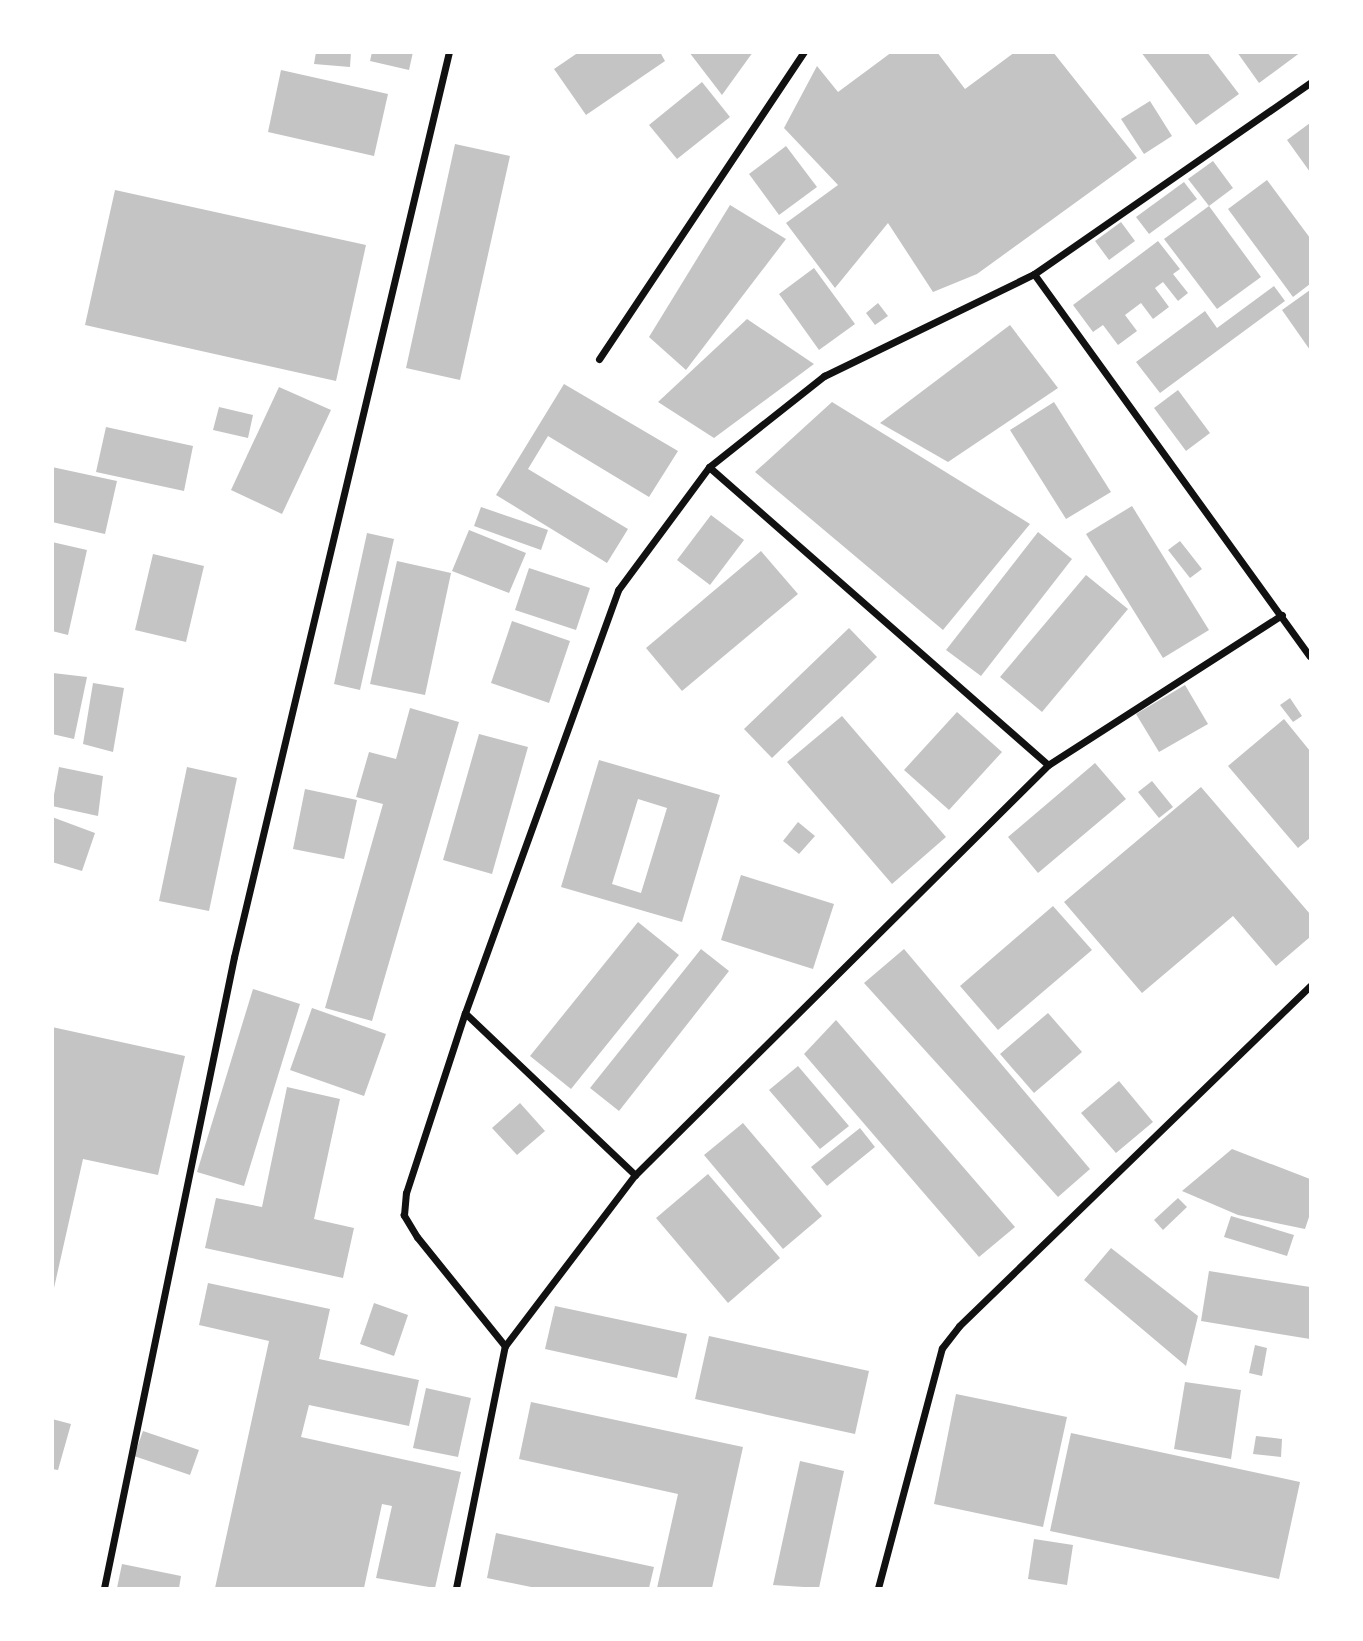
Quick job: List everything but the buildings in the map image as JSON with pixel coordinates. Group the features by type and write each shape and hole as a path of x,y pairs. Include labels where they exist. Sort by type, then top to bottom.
{"street":[{"path":"104,1588 234,957 449,52"},
{"path":"599,359 804,52"},
{"path":"505,1346 404,1215 406,1194 464,1013 618,590 709,467 824,376 1034,274 1311,83"},
{"path":"1034,274 1311,656"},
{"path":"709,467 1048,765"},
{"path":"456,1588 505,1346 635,1175 1048,765 1282,615"},
{"path":"878,1588 942,1348 959,1326 1311,985"},
{"path":"464,1013 635,1175"}]}
